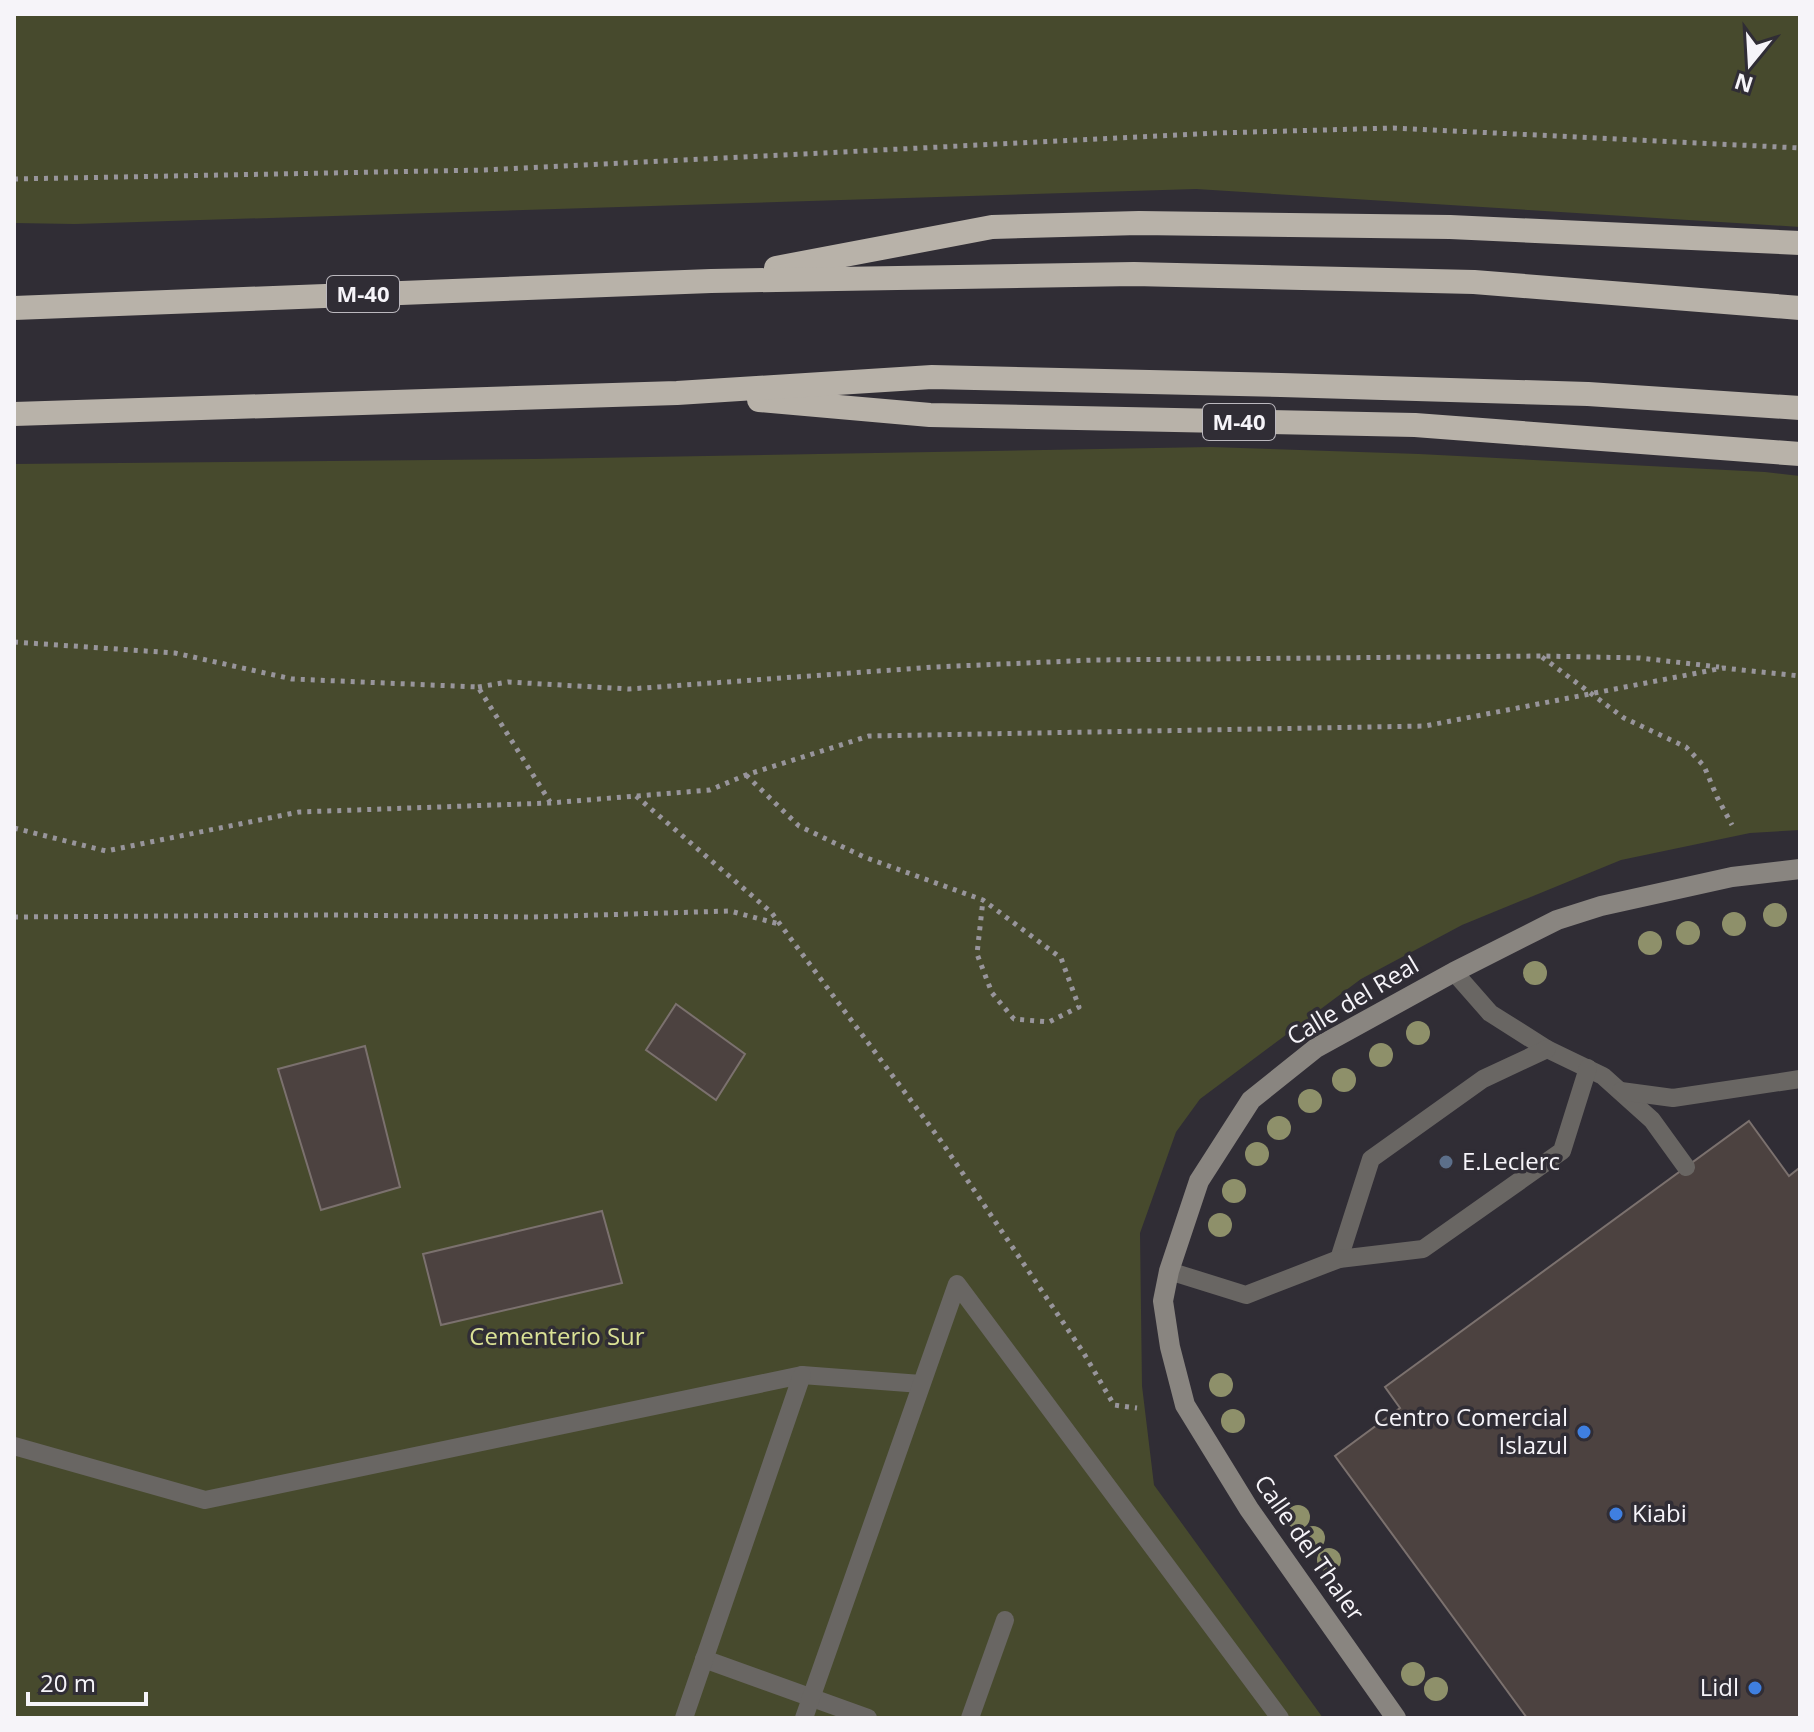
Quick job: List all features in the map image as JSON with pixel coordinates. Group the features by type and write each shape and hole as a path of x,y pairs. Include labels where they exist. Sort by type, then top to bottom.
{"highway":[{"name":"M-40","path":"711,281 992,227 1139,223 1450,227 1800,243"},
{"name":"M-40","path":"14,308 711,281 1134,274 1459,282 1800,308"},
{"name":"M-40","path":"14,414 677,393 948,378 1572,394 1800,408"},
{"name":"M-40","path":"677,393 930,415 1415,425 1800,454"}],"street":[{"name":"Calle del Real","path":"1185,1405 1170,1347 1163,1301 1169,1271 1199,1181 1251,1100 1316,1048 1557,920 1601,906 1732,877 1800,869"},
{"name":"Calle del Thaler","path":"1185,1405 1249,1509 1396,1718"}],"lane":[{"path":"1454,972 1490,1013 1547,1049 1603,1076 1621,1091 1652,1120 1686,1167"},
{"path":"1339,1259 1371,1159 1483,1079 1547,1049"},
{"path":"1169,1271 1246,1295 1339,1259 1423,1249 1562,1151 1588,1068"},
{"path":"1621,1091 1673,1098 1800,1079"},
{"path":"804,1718 957,1284 1280,1718"},
{"path":"14,1446 205,1500 802,1375 921,1384"},
{"path":"684,1718 802,1375"},
{"path":"970,1718 1005,1620"},
{"path":"704,1659 868,1718"}],"path":[{"path":"14,179 485,170 1217,133 1393,128 1800,148"},
{"path":"14,642 175,653 292,679 478,687 508,682 629,689 934,667 1094,660 1542,656 1640,658 1800,676"},
{"path":"1542,656 1624,718 1686,747 1704,766 1732,825"},
{"path":"14,828 106,851 299,812 550,803 710,790 746,775 869,736 1425,726 1723,668"},
{"path":"478,687 550,803"},
{"path":"746,775 799,826 864,857 983,900 1061,958 1079,1007 1049,1022 1014,1019 992,993 977,954 983,900"},
{"path":"635,796 771,912 941,1141 1083,1352 1114,1405 1137,1408"},
{"path":"14,917 532,917 730,911 780,925"}],"green space":[{"path":"14,14 1800,14 1800,227 1196,189 75,224 14,223"},
{"name":"Cementerio Sur","path":"1211,447 1419,454 1800,476 1800,830 1750,833 1621,860 1462,925 1361,979 1200,1099 1176,1132 1140,1233 1142,1386 1154,1485 1323,1718 14,1718 14,464"}],"building":[{"path":"676,1004 745,1054 716,1100 646,1050"},
{"path":"365,1046 400,1187 321,1210 278,1069"},
{"name":"Centro Comercial Islazul","path":"1749,1121 1789,1176 1798,1169 1800,1172 1800,1718 1527,1718 1335,1456 1400,1408 1385,1387"},
{"path":"602,1211 622,1283 441,1325 423,1254"}],"place":[{"name":"E.Leclerc","path":"1446,1162"},
{"name":"Centro Comercial Islazul","path":"1584,1432"},
{"name":"Kiabi","path":"1616,1514"},
{"name":"Lidl","path":"1755,1688"}]}
